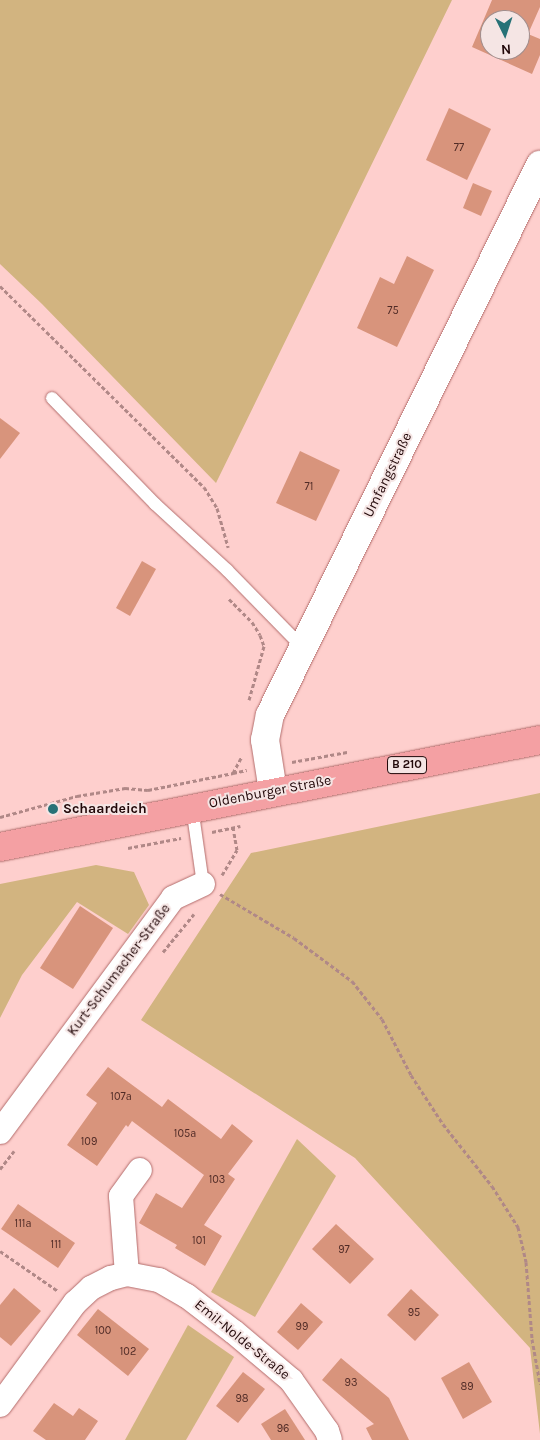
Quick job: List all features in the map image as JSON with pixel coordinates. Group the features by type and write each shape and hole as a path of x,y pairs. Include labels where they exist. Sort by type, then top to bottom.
{"main road":[{"name":"Oldenburger Straße","path":"0,847 227,800 540,740"}],"street":[{"name":"Umfangstraße","path":"273,791 265,740 270,716 540,165"},
{"name":"Kurt-Schumacher-Straße","path":"0,1132 173,898 212,885"},
{"path":"127,1274 120,1196 140,1170"},
{"name":"Emil-Nolde-Straße","path":"0,1405 75,1303 91,1288 111,1278 127,1274 159,1280 187,1296 234,1332 291,1380 327,1431 330,1440"}],"lane":[{"path":"52,398 155,504 227,570 303,648"},
{"path":"192,807 212,885"}],"path":[{"path":"0,286 204,488 217,508 224,527 229,555 224,591 252,622 264,646 263,654 252,683 249,704"},
{"path":"0,818 77,796 126,788 148,790 222,776 237,850 212,885 294,938 352,981 382,1019 411,1075 443,1124 492,1186 518,1227 526,1262 532,1339 540,1384"},
{"path":"0,1251 75,1303"}],"shaded area":[{"path":"0,0 452,0 216,483 42,304 0,264"},
{"path":"540,793 540,1434 530,1348 355,1158 141,1020 251,853"},
{"path":"96,865 134,872 149,905 128,934 77,902 22,975 0,1018 0,884"},
{"path":"297,1139 336,1176 255,1317 211,1292"},
{"path":"188,1325 234,1357 186,1440 125,1440"}],"building":[{"path":"492,0 540,0 540,7 530,30 530,10 488,10"},
{"path":"480,28 480,51 472,47"},
{"path":"530,35 540,39 540,55 532,74 501,60 530,60"},
{"path":"449,108 491,129 467,180 426,160"},
{"path":"473,183 492,191 481,216 463,208"},
{"path":"407,256 434,270 397,347 357,328 380,277 394,284"},
{"path":"0,418 20,433 0,459"},
{"path":"300,451 340,470 316,521 276,503"},
{"path":"142,561 156,569 130,616 116,608"},
{"path":"80,906 113,928 73,989 40,968"},
{"path":"108,1067 162,1107 168,1099 221,1139 232,1124 253,1141 228,1174 235,1179 204,1225 222,1236 205,1266 175,1248 177,1245 139,1223 156,1193 182,1208 204,1175 132,1121 128,1127 126,1125 97,1166 67,1145 97,1103 86,1095"},
{"path":"18,1204 75,1243 58,1268 1,1229"},
{"path":"336,1224 374,1259 350,1284 312,1249"},
{"path":"14,1288 41,1311 11,1346 0,1337 0,1305"},
{"path":"411,1289 439,1315 415,1341 387,1315"},
{"path":"301,1303 323,1322 298,1350 277,1332"},
{"path":"98,1309 149,1349 128,1376 77,1335"},
{"path":"341,1358 389,1398 409,1440 372,1440 366,1428 374,1424 322,1380"},
{"path":"469,1362 492,1402 463,1419 441,1378"},
{"path":"243,1372 265,1389 238,1423 216,1406"},
{"path":"54,1403 73,1416 79,1408 98,1421 85,1440 46,1440 33,1431"},
{"path":"285,1409 305,1440 271,1440 261,1424"}],"place":[{"name":"Schaardeich","path":"53,809"}]}
